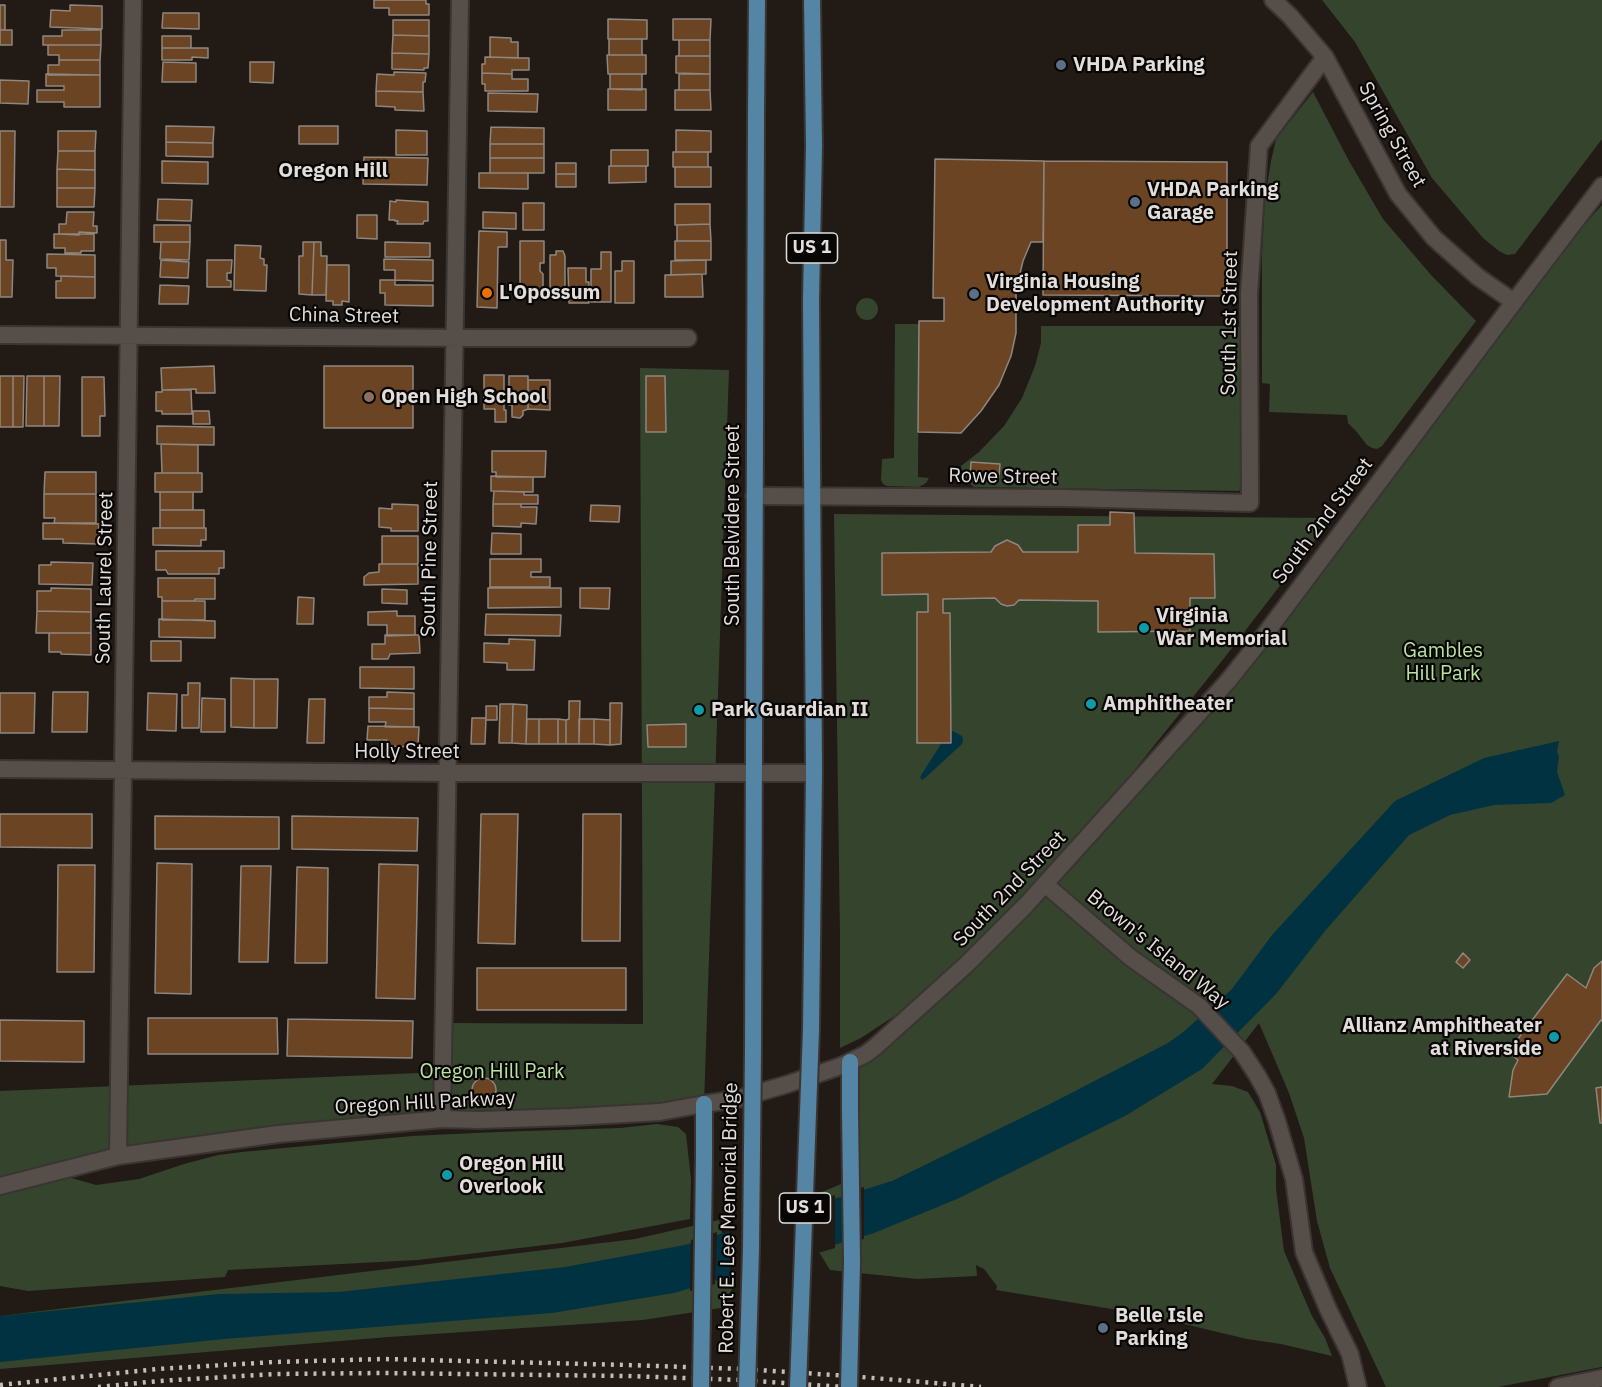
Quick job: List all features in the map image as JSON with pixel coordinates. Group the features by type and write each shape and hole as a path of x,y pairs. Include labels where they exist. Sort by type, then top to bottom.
{"main road":[{"name":"South Belvidere Street","path":"753,1050 757,0"},
{"name":"US 1","path":"798,1387 811,1030 814,773 812,0"},
{"name":"Robert E. Lee Memorial Bridge","path":"747,1387 753,1050"},
{"path":"849,1387 852,1262 850,1062"},
{"path":"700,1387 704,1104"}],"street":[{"name":"South Laurel Street","path":"118,1156 133,0"},
{"name":"South Pine Street","path":"442,1119 460,0"},
{"name":"Spring Street","path":"1273,0 1290,16 1324,57 1398,194 1434,238 1478,277 1514,302"},
{"name":"South 1st Street","path":"1250,503 1249,294 1259,146 1324,57"},
{"name":"South 2nd Street","path":"850,1062 875,1047 891,1033 967,964 1046,885 1221,689 1260,641 1602,186"},
{"name":"China Street","path":"0,335 688,338"},
{"name":"Rowe Street","path":"754,496 1065,498 1250,503"},
{"name":"Holly Street","path":"0,769 447,773 814,773"},
{"name":"Brown's Island Way","path":"1046,885 1131,958 1199,1006 1242,1052 1257,1075 1277,1121 1294,1179 1304,1252 1328,1309 1348,1348 1358,1387"},
{"name":"Oregon Hill Parkway","path":"0,1186 118,1156 278,1134 442,1119 571,1118 660,1112 737,1099 850,1062"},
{"path":"1558,1387 1602,1378"}],"green space":[{"path":"1322,0 1602,0 1602,139 1515,254 1507,255 1499,251 1483,238 1432,178 1355,42"},
{"path":"1313,92 1383,219 1432,276 1476,321 1382,446 1377,449 1367,445 1348,423 1347,415 1269,412 1270,384 1262,383 1262,255 1265,198 1271,161 1276,139"},
{"name":"Gambles Hill Park","path":"1602,205 1602,1367 1498,1387 1386,1387 1330,1268 1317,1221 1304,1138 1289,1093 1259,1023 1212,1084 1232,1086 1248,1092 1260,1112 1276,1165 1276,1189 1284,1251 1332,1356 1142,1314 996,1290 997,1286 984,1269 976,1265 977,1276 917,1279 830,1270 790,1205 851,1180 850,1062 875,1047 1161,756 1514,302"},
{"path":"867,298 875,301 878,309 875,317 867,320 859,317 856,309 859,301"},
{"path":"895,324 919,324 918,477 929,478 919,487 887,486 881,480 882,459 894,458"},
{"path":"1041,326 1240,327 1241,488 1239,491 974,487 963,479 961,466 979,452 1004,426 1022,398 1035,366 1041,343"},
{"name":"Oregon Hill Park","path":"640,368 729,370 704,1104 442,1119 54,1173 96,1185 139,1179 218,1155 242,1152 412,1136 620,1128 657,1124 678,1127 686,1134 691,1179 690,1219 562,1243 417,1260 228,1270 225,1277 28,1291 0,1286 0,1091 442,1072 443,1023 643,1024"},
{"path":"834,514 1332,518 1109,802 1044,876 925,996 861,1038 840,1048 840,937"},
{"path":"719,1220 734,1286 721,1308 643,1320 389,1337 0,1369 0,1316 635,1239"}],"water":[{"path":"948,730 962,736 962,744 922,780 920,777"},
{"path":"1559,741 1557,772 1565,795 1551,803 1494,805 1450,815 1409,835 1325,931 1276,994 1202,1069 1125,1116 957,1199 874,1233 674,1293 552,1313 224,1339 0,1362 0,1316 219,1294 339,1292 565,1267 685,1245 892,1181 1052,1103 1168,1043 1182,1033 1232,989 1272,935 1395,801 1484,758"}],"pier":[{"path":"864,1187 864,1239 842,1246 842,1193"},
{"path":"835,1195 835,1248 730,1279 729,1228"},
{"path":"717,1232 715,1284 690,1291 691,1240"}],"building":[{"path":"374,0 426,0 426,4 429,4 429,15 389,15 389,8 374,8"},
{"path":"0,5 5,5 5,30 0,30"},
{"path":"70,5 102,6 102,29 50,27 51,10 70,11"},
{"path":"163,13 199,13 199,29 162,28"},
{"path":"608,19 647,20 647,39 608,39"},
{"path":"673,19 711,19 710,40 673,40"},
{"path":"393,20 429,20 429,36 393,35"},
{"path":"0,30 12,30 12,45 0,45"},
{"path":"62,30 101,30 101,45 43,45 43,36 62,36"},
{"path":"393,35 429,36 429,54 392,53"},
{"path":"162,36 191,36 191,48 162,48"},
{"path":"490,37 511,38 511,42 518,42 518,58 490,57"},
{"path":"609,39 642,39 642,55 609,55"},
{"path":"679,40 710,40 710,56 679,56"},
{"path":"48,45 101,45 100,60 59,60 59,55 48,55"},
{"path":"162,48 208,48 208,58 162,60"},
{"path":"392,53 429,54 428,68 424,70 392,69"},
{"path":"607,55 646,55 646,74 608,74"},
{"path":"676,56 710,56 710,74 676,73"},
{"path":"485,57 529,58 529,70 512,70 512,74 482,73"},
{"path":"59,60 100,60 100,75 48,75 48,65 59,65"},
{"path":"163,62 196,63 196,82 162,82"},
{"path":"250,62 274,62 273,83 250,82"},
{"path":"394,72 426,73 423,92 376,91 377,74 394,75"},
{"path":"482,73 512,74 512,79 528,79 528,91 485,91 485,84 482,84"},
{"path":"46,74 100,75 100,107 64,107 64,102 37,102 37,90 64,90 64,86 46,86"},
{"path":"610,74 642,74 642,90 610,89"},
{"path":"679,74 710,74 710,90 679,90"},
{"path":"0,80 29,81 28,104 0,103"},
{"path":"608,89 646,89 646,110 608,110"},
{"path":"675,90 710,90 711,110 675,110"},
{"path":"376,91 423,92 424,111 395,110 395,107 376,106"},
{"path":"488,93 538,94 537,112 488,111"},
{"path":"166,126 214,127 213,143 166,142"},
{"path":"299,126 338,126 338,144 299,144"},
{"path":"491,127 544,128 544,144 490,144"},
{"path":"396,130 427,131 427,155 396,155"},
{"path":"676,130 711,131 711,152 676,152"},
{"path":"0,131 15,131 14,207 0,207"},
{"path":"58,131 96,131 95,151 58,151"},
{"path":"166,142 213,143 213,157 166,156"},
{"path":"490,144 544,144 544,158 490,158"},
{"path":"611,150 648,150 648,166 611,166"},
{"path":"58,151 95,151 95,170 57,169"},
{"path":"673,152 708,152 708,167 673,167"},
{"path":"364,157 428,158 427,185 363,184"},
{"path":"490,158 544,158 544,173 490,173"},
{"name":"Virginia Housing Development Authority","path":"935,159 1044,161 1043,242 1031,242 1023,261 1016,290 1016,333 1011,356 999,385 981,411 961,433 918,432 919,321 944,321 944,298 933,298"},
{"path":"162,161 208,162 208,184 162,183"},
{"name":"VHDA Parking Garage","path":"1044,161 1227,162 1227,296 1043,295"},
{"path":"556,163 576,163 576,174 556,174"},
{"path":"609,166 646,166 646,182 609,183"},
{"path":"675,167 711,167 711,187 675,187"},
{"path":"57,169 95,170 95,188 57,188"},
{"path":"479,173 528,173 528,189 479,188"},
{"path":"556,174 576,174 576,187 556,187"},
{"path":"57,188 95,188 94,207 57,207"},
{"path":"158,199 192,200 191,221 157,220"},
{"path":"396,200 428,202 428,221 424,221 423,224 397,224 398,221 389,220 390,201 396,202"},
{"path":"523,203 544,203 544,230 523,230"},
{"path":"675,204 710,204 710,224 675,225"},
{"path":"67,212 94,212 93,226 97,226 97,233 59,234 59,224 66,224"},
{"path":"483,212 516,213 516,229 483,228"},
{"path":"357,215 377,215 377,239 357,238"},
{"path":"710,224 711,241 677,241 677,225"},
{"path":"154,225 190,225 190,242 154,242"},
{"path":"479,231 507,232 507,247 498,247 497,308 477,307"},
{"path":"54,234 94,234 94,251 65,253 65,248 54,248"},
{"path":"0,240 6,240 6,260 13,260 12,297 0,297"},
{"path":"520,241 544,241 544,263 540,263 540,271 543,274 541,298 535,298 535,294 520,294"},
{"path":"675,241 711,241 711,260 675,260"},
{"path":"161,242 190,242 189,260 160,259"},
{"path":"303,242 314,242 312,295 299,294 299,256 303,256"},
{"path":"314,242 321,242 321,256 327,256 326,295 312,295"},
{"path":"385,242 430,243 430,257 385,257"},
{"path":"235,245 261,246 260,258 264,259 264,265 267,265 266,291 234,290"},
{"path":"556,251 563,251 565,256 565,297 550,297 550,255 556,255"},
{"path":"601,252 611,252 611,302 591,302 591,269 601,269"},
{"path":"47,254 95,255 95,277 56,276 56,268 47,268"},
{"path":"384,259 433,260 433,281 395,280 395,270 384,270"},
{"path":"161,260 189,262 188,278 160,277"},
{"path":"207,260 232,260 231,273 227,273 227,280 231,281 231,287 207,287"},
{"path":"706,260 706,274 671,275 671,261"},
{"path":"622,261 634,261 634,303 615,303 615,271 622,271"},
{"path":"327,265 349,265 349,302 342,301 342,305 333,305 333,301 326,301"},
{"path":"568,268 586,268 589,303 569,303"},
{"path":"702,274 703,297 665,297 665,275"},
{"path":"61,276 95,277 95,298 56,298 56,281 61,281"},
{"path":"380,280 395,280 395,285 433,285 433,306 385,305 385,293 380,293"},
{"path":"160,285 189,286 188,304 159,304"},
{"path":"214,366 215,393 196,393 196,389 162,390 161,368"},
{"name":"Open High School","path":"324,366 413,366 413,428 324,428"},
{"path":"484,375 504,375 506,422 495,422 495,409 484,409"},
{"path":"0,376 13,376 13,427 0,427"},
{"path":"13,376 24,376 23,427 13,427"},
{"path":"27,376 44,376 44,426 26,426"},
{"path":"44,376 60,376 59,426 44,426"},
{"path":"509,376 528,376 528,409 523,411 520,418 512,417 512,405 509,405"},
{"path":"646,376 665,376 666,432 646,432"},
{"path":"82,377 104,377 105,416 100,416 100,436 82,436"},
{"path":"528,380 550,380 550,410 528,409"},
{"path":"162,390 191,390 192,414 162,414 162,411 156,411 156,392 162,392"},
{"path":"193,411 209,411 210,424 193,424"},
{"path":"157,426 214,427 214,445 157,444"},
{"path":"161,444 198,445 198,473 162,473"},
{"path":"492,451 546,451 545,477 496,477 496,472 492,472"},
{"path":"971,462 1000,464 999,478 970,477"},
{"path":"45,472 96,472 96,494 44,494"},
{"path":"155,473 202,473 202,492 155,492"},
{"path":"491,476 533,477 533,492 491,491"},
{"path":"494,491 538,495 538,504 493,504"},
{"path":"160,492 193,492 193,510 160,510"},
{"path":"44,494 96,494 96,523 54,523 55,518 44,518"},
{"path":"392,504 418,505 418,531 391,531 391,528 379,527 379,508 392,509"},
{"path":"493,504 521,504 521,507 537,507 536,524 521,523 521,527 493,526"},
{"path":"591,505 620,506 619,522 590,521"},
{"path":"160,510 204,510 204,528 160,528"},
{"name":"Virginia War Memorial","path":"1110,512 1134,513 1135,553 1214,554 1215,598 1190,598 1190,631 1098,632 1098,601 1019,600 1014,605 1007,606 995,598 943,599 943,613 950,613 951,743 917,743 917,612 928,612 928,594 882,595 882,553 991,552 995,546 1007,540 1018,545 1023,552 1078,552 1078,525 1110,525"},
{"path":"43,523 99,524 98,544 63,543 63,539 43,539"},
{"path":"153,528 206,528 206,540 201,540 201,546 153,545"},
{"path":"492,533 521,534 521,554 491,554"},
{"path":"382,536 418,536 418,564 382,564"},
{"path":"156,551 224,551 224,568 219,568 219,574 168,574 166,570 156,570"},
{"path":"490,559 541,559 541,572 531,572 531,577 550,577 550,587 490,587"},
{"path":"51,562 93,563 92,585 39,584 39,565 51,565"},
{"path":"379,564 418,564 418,584 364,585 364,577 369,573 379,572"},
{"path":"158,578 215,578 215,599 162,601 162,597 158,597"},
{"path":"51,588 91,589 91,612 37,611 37,591 51,591"},
{"path":"488,588 561,588 561,607 488,608"},
{"path":"580,588 610,588 609,609 580,608"},
{"path":"382,589 407,590 407,604 382,603"},
{"path":"298,597 314,598 313,624 297,624"},
{"path":"162,601 205,601 205,620 162,620"},
{"path":"37,611 91,612 91,633 36,633"},
{"path":"397,611 397,616 415,616 415,635 387,636 387,625 368,625 368,612"},
{"path":"486,614 561,615 560,636 485,635"},
{"path":"159,619 215,621 215,638 159,637"},
{"path":"49,633 91,633 91,655 49,652"},
{"path":"385,635 419,635 420,653 390,654 388,659 372,659 372,644 385,644"},
{"path":"509,639 535,640 534,670 507,670 507,663 484,662 484,643 509,644"},
{"path":"151,641 181,641 181,661 151,661"},
{"path":"360,667 414,667 414,689 360,688"},
{"path":"231,678 254,679 254,728 231,727"},
{"path":"254,679 278,679 277,728 254,728"},
{"path":"188,683 200,683 199,728 182,728 182,695 188,695"},
{"path":"53,692 88,692 87,732 52,732"},
{"path":"387,692 414,693 414,709 369,708 369,697 387,697"},
{"path":"0,693 35,693 34,733 0,733"},
{"path":"148,693 177,694 176,731 147,730"},
{"path":"202,698 225,699 225,732 201,732"},
{"path":"309,699 325,699 324,743 307,743"},
{"path":"569,701 580,701 579,744 566,744"},
{"path":"610,703 622,703 621,744 610,745"},
{"path":"500,704 513,704 512,743 499,743"},
{"path":"513,704 527,705 526,744 512,743"},
{"path":"486,706 497,706 497,720 486,720"},
{"path":"369,708 414,709 414,727 385,727 386,722 369,722"},
{"path":"472,718 486,718 485,744 471,744"},
{"path":"527,719 539,719 539,744 526,744"},
{"path":"539,719 558,719 558,744 539,744"},
{"path":"558,719 566,720 566,744 558,744"},
{"path":"579,719 594,719 594,744 579,744"},
{"path":"594,719 610,720 610,745 594,744"},
{"path":"686,724 686,747 648,747 647,725"},
{"path":"368,726 419,727 418,747 386,746 387,740 367,740"},
{"path":"0,814 92,814 92,848 0,847"},
{"path":"481,814 518,814 515,944 478,943"},
{"path":"583,814 621,814 620,941 582,941"},
{"path":"155,816 279,817 279,849 155,849"},
{"path":"292,816 418,818 417,851 292,849"},
{"path":"157,863 192,864 191,994 155,993"},
{"path":"379,864 418,865 415,999 376,998"},
{"path":"58,865 95,865 94,972 57,972"},
{"path":"241,866 271,866 268,962 239,962"},
{"path":"297,867 328,868 327,963 295,963"},
{"path":"1463,953 1470,960 1463,968 1456,962"},
{"name":"Allianz Amphitheater at Riverside","path":"1602,961 1602,1021 1547,1094 1509,1097 1513,1070 1518,1060 1508,1052 1567,974 1586,988 1594,968"},
{"path":"477,968 626,968 626,1010 477,1010"},
{"path":"148,1018 277,1018 278,1054 148,1054"},
{"path":"288,1019 413,1021 412,1058 287,1056"},
{"path":"0,1020 84,1021 84,1062 0,1061"},
{"path":"484,1078 492,1082 496,1090 492,1098 484,1102 476,1098 472,1090 476,1082"},
{"path":"1602,1087 1602,1123 1600,1123 1596,1088"}],"railway":[{"path":"0,1385 158,1369 274,1362 383,1359 742,1369 981,1387"},
{"path":"98,1387 275,1374 384,1373 628,1376 844,1387"}],"place":[{"name":"VHDA Parking","path":"1061,65"},
{"name":"VHDA Parking Garage","path":"1135,202"},
{"name":"L'Opossum","path":"487,293"},
{"name":"Virginia Housing Development Authority","path":"974,294"},
{"name":"Open High School","path":"369,397"},
{"name":"Virginia War Memorial","path":"1144,628"},
{"name":"Amphitheater","path":"1091,704"},
{"name":"Park Guardian II","path":"699,710"},
{"name":"Allianz Amphitheater at Riverside","path":"1554,1037"},
{"name":"Oregon Hill Overlook","path":"447,1175"},
{"name":"Belle Isle Parking","path":"1103,1328"}],"district":[{"name":"Oregon Hill","path":"333,171"}]}
